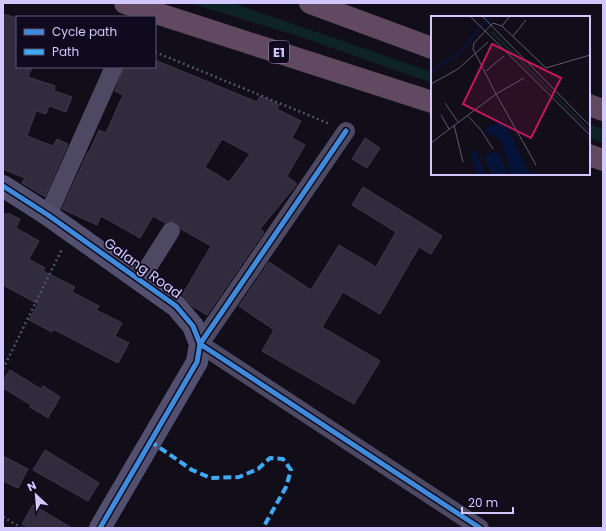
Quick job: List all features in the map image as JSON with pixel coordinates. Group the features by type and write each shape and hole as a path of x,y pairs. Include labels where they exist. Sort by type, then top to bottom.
{"highway":[{"name":"E1","path":"125,3 431,102"},
{"path":"310,3 431,48"},
{"path":"590,105 603,110"},
{"path":"590,155 603,160"}],"street":[{"path":"48,215 114,68"},
{"path":"100,528 197,362 200,344 346,131"},
{"name":"Galang Road","path":"3,186 48,215 176,306 193,326 200,344"},
{"path":"140,280 171,231"},
{"path":"200,344 480,528"}],"path":[{"path":"156,52 346,131"},
{"path":"3,369 71,232"},
{"path":"3,517 22,528"}],"green space":[{"path":"190,3 232,3 431,72 431,83 298,36"},
{"path":"590,124 603,129 603,143 590,138"}],"building":[{"path":"3,14 16,18 16,68 32,68 28,77 55,86 54,91 72,97 66,112 49,106 46,114 36,111 27,136 53,146 57,139 68,144 45,197 22,183 25,178 3,169"},
{"path":"156,60 257,102 260,96 279,105 277,109 301,121 292,138 305,145 287,176 297,184 260,229 264,232 207,315 192,306 182,295 211,246 181,229 176,222 171,221 165,223 153,216 140,238 101,216 97,225 62,209 99,130 106,133 123,95 115,91 124,68 156,68","holes":["222,139 250,154 229,182 205,167"]},
{"path":"365,138 380,148 367,168 352,159"},
{"path":"363,187 442,236 431,254 419,247 380,314 343,292 322,327 380,361 354,404 262,351 274,330 239,306 269,262 311,290 339,245 376,267 396,232 352,205"},
{"path":"3,213 7,215 8,213 20,219 16,228 39,241 29,259 45,268 43,271 75,287 72,292 99,306 96,310 122,323 115,336 129,343 118,363 53,329 52,332 29,320 38,304 3,285"},
{"path":"10,370 41,389 43,386 60,397 48,418 30,407 31,405 3,388 3,381"},
{"path":"45,450 99,483 88,501 33,470"},
{"path":"3,456 28,469 18,488 3,481"},
{"path":"33,505 72,528 29,528 22,524"}],"marked path":[{"path":"150,441 192,470 211,478 239,477 258,469 270,458 283,459 291,470 286,487 263,528"}],"cycle path":[{"path":"346,131 200,344 480,528"},
{"path":"3,186 48,215 176,306 193,326 200,344 197,362 100,528"}]}
